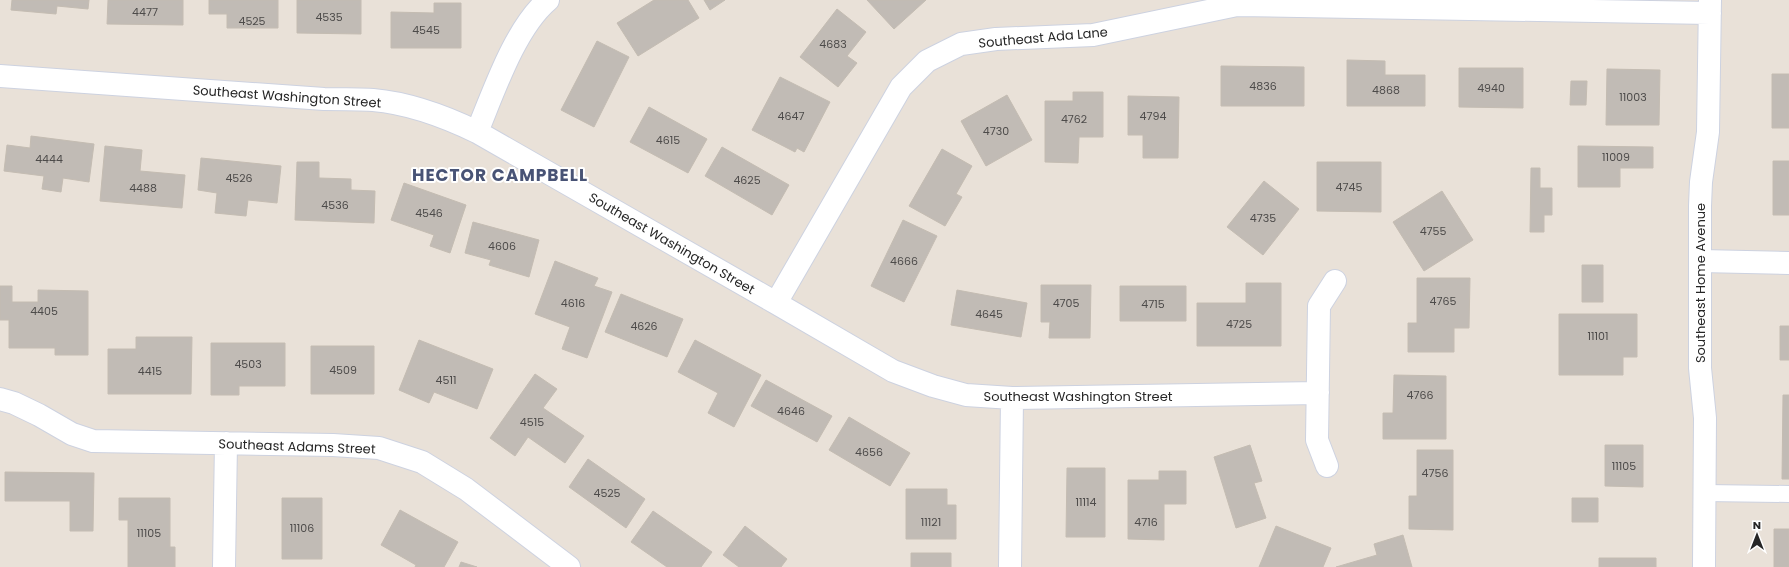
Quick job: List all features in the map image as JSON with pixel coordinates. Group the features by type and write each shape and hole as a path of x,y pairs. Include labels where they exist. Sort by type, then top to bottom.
{"street":[{"path":"476,132 518,40 529,22 548,0"},
{"name":"Southeast Ada Lane","path":"776,302 900,87 927,61 961,44 996,39 1093,36 1237,5 1710,6"},
{"name":"Southeast Home Avenue","path":"1704,567 1705,418 1700,368 1700,261 1702,182 1709,120 1710,6"},
{"name":"Southeast Washington Street","path":"0,76 324,99 375,100 425,110 454,121 476,132 776,302 893,371 933,386 966,394 1012,398 1318,393"},
{"path":"1700,261 1789,263"},
{"path":"1327,466 1317,440 1319,306 1335,281"},
{"name":"Southeast Adams Street","path":"0,398 39,415 72,434 93,441 226,443 379,448 422,462 466,489 569,567"},
{"path":"1010,567 1012,398"},
{"path":"224,567 226,443"}],"lane":[{"path":"1704,493 1789,494"}],"building":[{"path":"12,0 89,0 88,9 57,6 56,14 11,10"},
{"path":"108,0 183,0 183,25 107,24"},
{"path":"209,0 278,0 278,28 227,28 227,14 209,14"},
{"path":"297,0 361,0 361,34 297,33"},
{"path":"654,0 688,0 699,18 638,56 617,23"},
{"path":"704,0 725,0 710,10"},
{"path":"867,0 926,0 894,29"},
{"path":"434,3 461,3 461,48 391,48 391,12 434,13"},
{"path":"837,9 866,32 847,56 857,63 838,87 800,57"},
{"path":"597,41 629,57 594,127 561,110"},
{"path":"1347,60 1385,61 1385,75 1425,75 1425,106 1347,106"},
{"path":"1221,66 1304,67 1304,106 1221,106"},
{"path":"1459,68 1523,68 1523,108 1459,107"},
{"path":"1607,69 1660,70 1659,125 1606,125"},
{"path":"1772,74 1789,74 1789,128 1772,128"},
{"path":"780,77 830,102 804,152 797,148 795,152 752,130"},
{"path":"1571,81 1587,81 1586,105 1570,105"},
{"path":"1073,92 1103,92 1103,137 1079,137 1078,163 1045,162 1045,101 1073,101"},
{"path":"1007,95 1032,140 986,166 961,121"},
{"path":"1128,96 1179,97 1178,158 1143,158 1143,135 1128,135"},
{"path":"649,107 707,139 688,173 630,142"},
{"path":"31,136 94,144 89,182 63,178 61,192 42,189 44,176 4,171 7,145 30,148"},
{"path":"105,146 142,150 140,171 185,175 182,208 100,201"},
{"path":"1578,146 1653,147 1653,168 1620,168 1620,187 1578,187"},
{"path":"722,147 789,185 772,215 705,176"},
{"path":"942,149 972,166 956,194 962,197 945,226 909,206"},
{"path":"201,158 281,166 277,203 248,200 246,216 215,213 217,193 198,190"},
{"path":"1773,161 1789,161 1789,215 1773,215"},
{"path":"297,162 319,162 319,178 351,179 351,190 375,191 374,223 295,220"},
{"path":"1317,162 1381,162 1381,212 1317,211"},
{"path":"1531,168 1540,168 1540,188 1552,188 1552,215 1544,215 1544,232 1530,232"},
{"path":"1264,181 1299,209 1263,255 1227,227"},
{"path":"404,183 466,205 450,253 430,246 434,235 391,220"},
{"path":"1442,191 1473,240 1424,271 1393,222"},
{"path":"903,220 937,236 904,302 871,286"},
{"path":"473,222 539,240 529,277 489,265 491,260 465,253"},
{"path":"555,261 598,278 594,286 612,292 587,358 562,349 570,327 535,314"},
{"path":"1582,265 1603,265 1603,302 1582,302"},
{"path":"1417,278 1470,278 1469,328 1454,328 1454,352 1408,352 1408,323 1417,323"},
{"path":"1246,283 1281,283 1281,346 1197,346 1197,303 1246,303"},
{"path":"1041,285 1091,285 1090,338 1049,338 1050,322 1041,322"},
{"path":"0,286 12,286 12,302 38,302 38,290 88,291 88,355 55,355 55,348 9,348 9,320 0,320"},
{"path":"1120,286 1186,286 1186,321 1120,321"},
{"path":"957,290 1027,303 1021,337 951,325"},
{"path":"621,294 683,319 667,357 605,332"},
{"path":"1559,314 1637,314 1637,357 1623,357 1623,375 1559,375"},
{"path":"1780,326 1789,326 1789,360 1780,360"},
{"path":"136,337 192,337 191,394 108,394 108,349 136,349"},
{"path":"419,340 493,369 477,409 434,392 429,403 399,390"},
{"path":"695,340 761,375 734,427 708,413 718,393 678,372"},
{"path":"211,343 285,343 285,386 239,386 239,395 211,395"},
{"path":"311,346 374,346 374,394 311,394"},
{"path":"535,374 557,389 543,408 584,436 565,463 528,437 515,456 490,438"},
{"path":"1394,375 1446,376 1446,439 1383,439 1383,413 1393,413"},
{"path":"766,380 832,416 817,442 751,406"},
{"path":"1783,395 1789,395 1789,479 1782,479"},
{"path":"849,417 910,453 890,486 829,450"},
{"path":"1250,445 1262,481 1254,483 1266,518 1236,528 1214,457"},
{"path":"1605,445 1643,445 1643,487 1605,486"},
{"path":"1417,450 1453,450 1453,530 1409,529 1409,496 1417,496"},
{"path":"588,459 645,499 626,528 569,487"},
{"path":"1067,468 1105,468 1105,537 1066,537"},
{"path":"1159,471 1186,471 1186,504 1164,504 1164,540 1128,539 1128,480 1159,480"},
{"path":"5,472 94,473 93,531 70,531 70,501 5,501"},
{"path":"906,489 947,489 947,505 956,505 956,539 906,539"},
{"path":"119,498 170,498 170,547 175,547 175,567 128,567 128,520 119,520"},
{"path":"282,498 322,498 322,559 282,559"},
{"path":"1572,498 1598,498 1598,522 1572,522"},
{"path":"400,510 458,542 444,567 415,567 416,565 381,545"},
{"path":"653,511 712,552 701,567 667,567 631,542"},
{"path":"745,526 787,559 781,567 739,567 723,555"},
{"path":"1276,526 1331,548 1323,567 1259,567"},
{"path":"1774,529 1789,529 1789,567 1774,567"},
{"path":"1403,535 1412,567 1336,567 1377,555 1374,544"},
{"path":"911,553 951,553 951,567 911,567"},
{"path":"1599,558 1656,558 1656,567 1599,567"},
{"path":"461,562 477,567 459,567"}],"district":[{"name":"HECTOR CAMPBELL","path":"500,175"}]}
